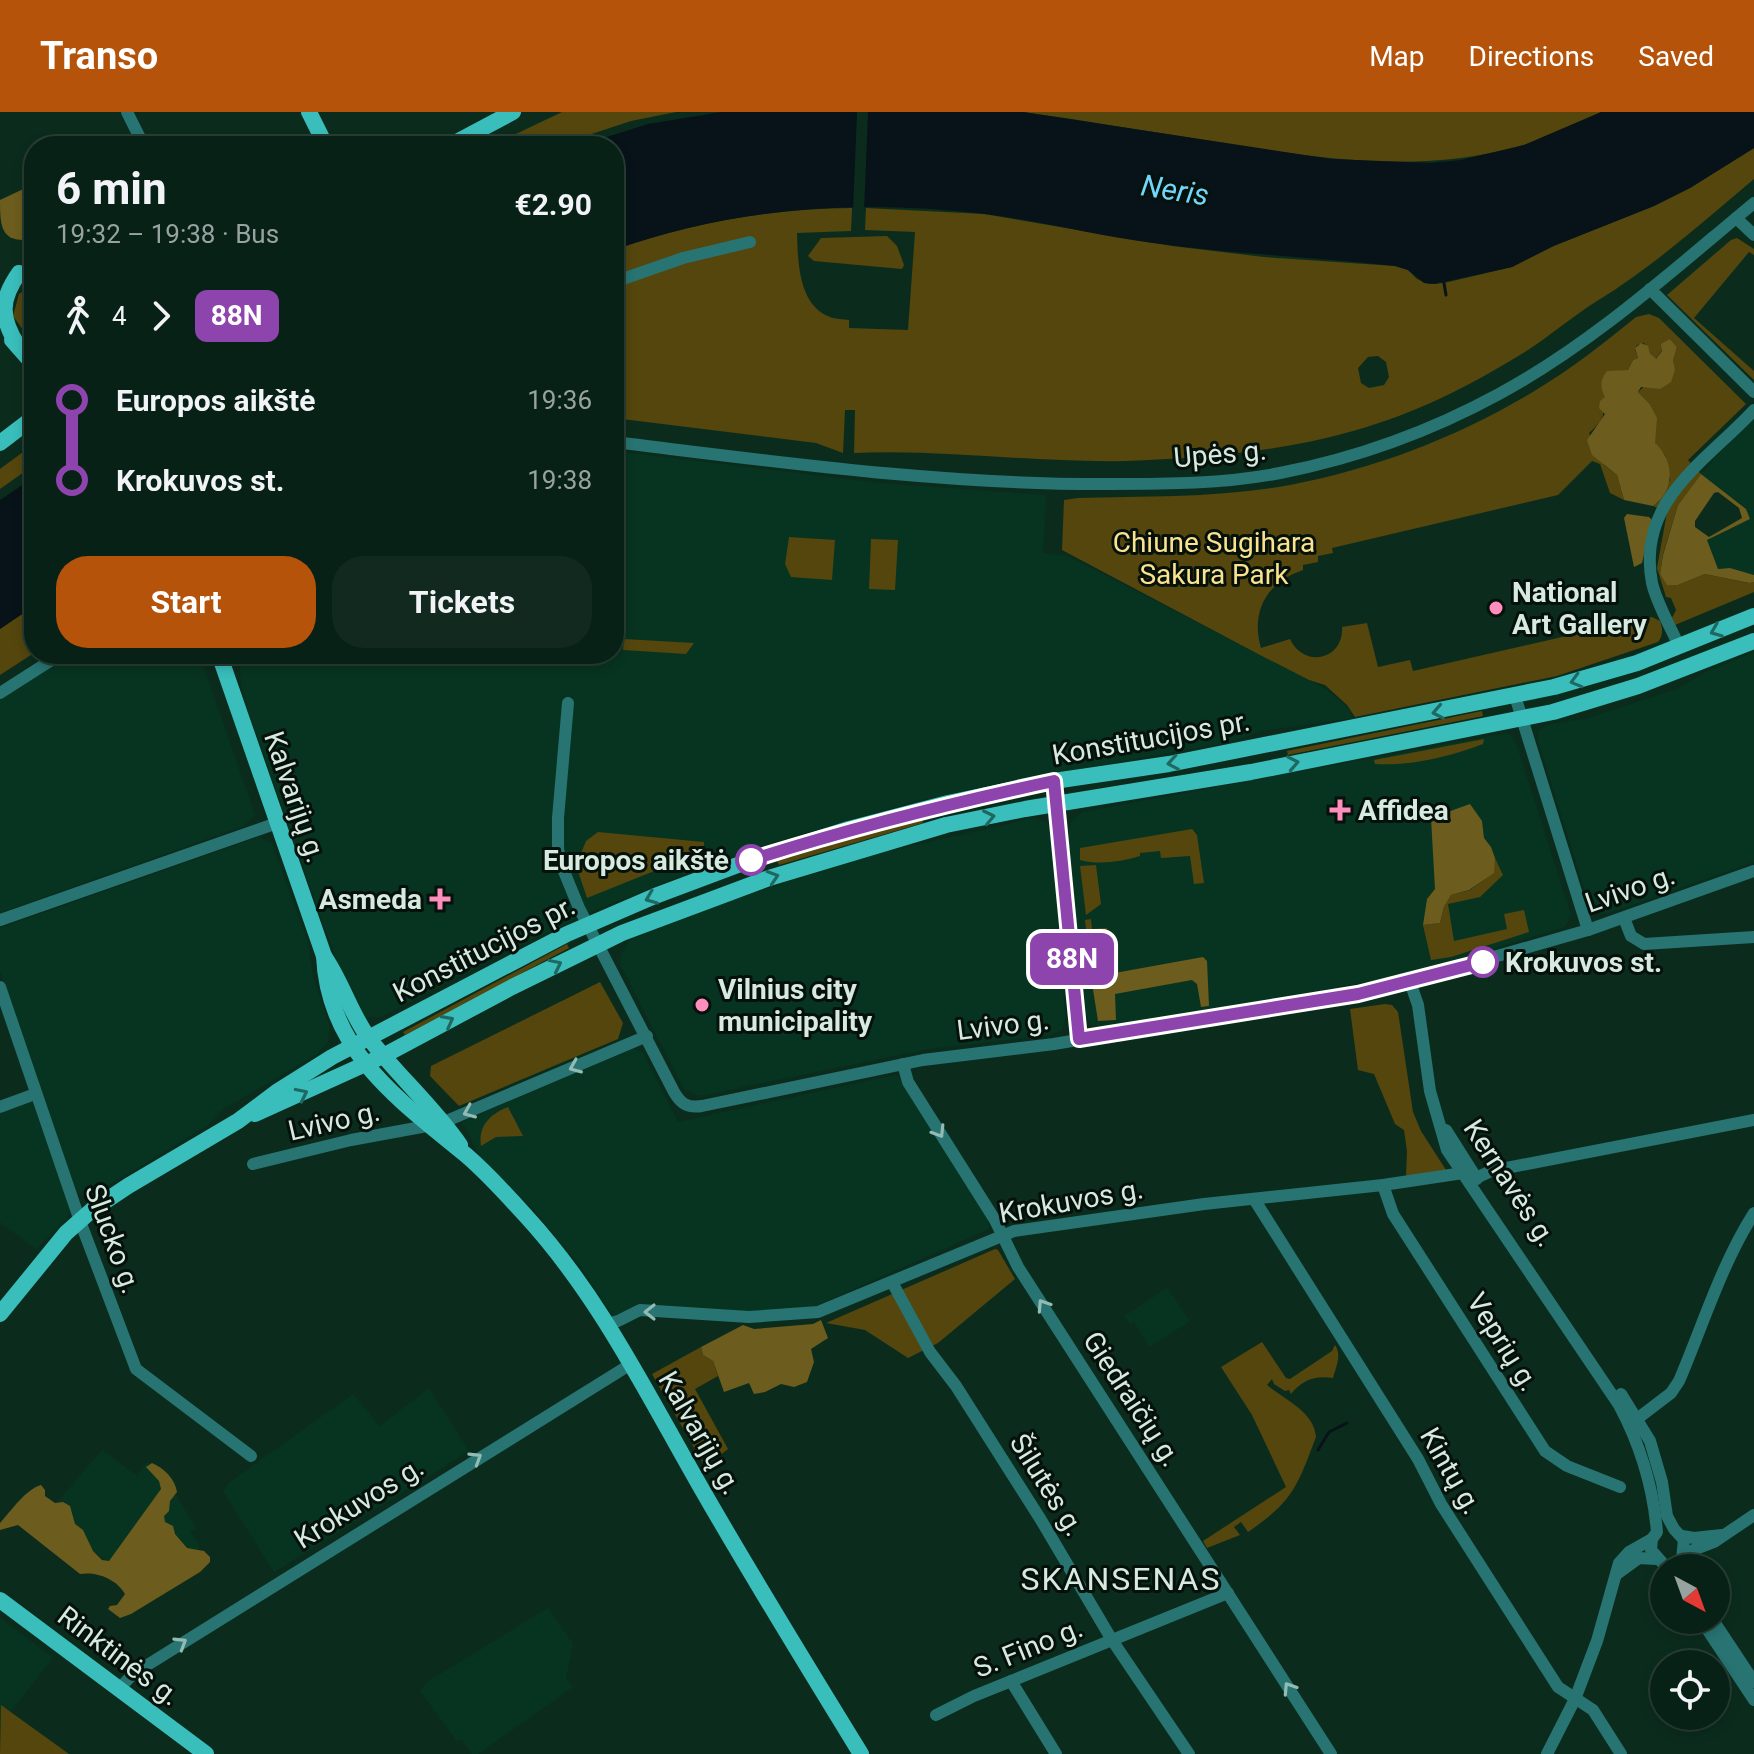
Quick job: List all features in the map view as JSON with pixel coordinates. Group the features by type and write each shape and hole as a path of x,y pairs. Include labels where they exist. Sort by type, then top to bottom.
{"main road":[{"path":"309,112 321,136"},
{"path":"468,136 513,112"},
{"path":"0,272 24,272"},
{"path":"0,279 24,273"},
{"path":"18,346 2,316 6,294 24,275"},
{"path":"0,327 24,353"},
{"path":"0,443 24,425"},
{"name":"Konstitucijos pr.","path":"238,1121 278,1091 352,1046 588,924 751,860 849,829 948,803 1054,781 1169,764 1515,696 1608,671 1754,616"},
{"name":"Konstitucijos pr.","path":"238,1121 383,1056 600,944 713,898 808,866 921,832 1520,719 1638,686 1754,641"},
{"name":"Kalvarijų g.","path":"222,664 324,956 337,975 354,1014 383,1056 444,1122 468,1157 561,1255 631,1364 747,1569 857,1753"},
{"name":"Kalvarijų g.","path":"324,956 325,981 352,1046 365,1064 427,1126 468,1157"},
{"path":"0,1314 50,1250 80,1221 128,1186 238,1121"},
{"name":"Rinktinės g.","path":"0,1600 206,1754"}],"street":[{"path":"127,112 139,136"},
{"name":"Upės g.","path":"624,443 826,469 983,481 1168,484 1280,473 1369,450 1474,407 1562,355 1650,289 1754,203"},
{"path":"1736,218 1754,235"},
{"path":"624,279 683,258 750,242"},
{"path":"1650,289 1754,392"},
{"path":"1679,646 1653,587 1649,565 1659,515 1681,480 1754,410"},
{"path":"0,693 45,664"},
{"path":"1515,696 1588,930"},
{"path":"444,1122 647,1036 588,924 565,875 558,849 568,703"},
{"path":"1054,781 1079,1039"},
{"path":"0,920 277,823"},
{"name":"Lvivo g.","path":"647,1036 679,1100 688,1107 702,1106 903,1064 1079,1039 1344,996 1410,982 1588,930 1754,871"},
{"path":"1624,918 1631,936 1644,944 1754,937"},
{"name":"Kernavės g.","path":"1410,982 1418,1005 1430,1091 1447,1150 1470,1176 1637,1419 1655,1454 1666,1512 1685,1545 1683,1554"},
{"name":"Slucko g.","path":"0,987 80,1221 136,1369 251,1456"},
{"name":"Giedraičių g.","path":"903,1064 908,1082 984,1204 1018,1267 1331,1754"},
{"path":"0,1107 35,1094"},
{"name":"Krokuvos g.","path":"607,1324 640,1310 749,1317 818,1312 1001,1235 1254,1199 1470,1176 1754,1120"},
{"name":"Lvivo g.","path":"253,1164 351,1140 427,1126"},
{"name":"Kernavės g.","path":"1470,1176 1619,1405 1632,1430 1649,1478 1655,1536 1651,1550 1654,1554"},
{"name":"Veprių g.","path":"1383,1185 1393,1214 1545,1451 1567,1466 1620,1487"},
{"name":"Kintų g.","path":"1254,1199 1418,1459 1441,1504 1558,1687 1593,1710 1621,1754"},
{"path":"1637,1419 1671,1393 1679,1381 1722,1274 1739,1236 1754,1213"},
{"name":"Šilutės g.","path":"892,1282 922,1338 1041,1520 1112,1640 1189,1754"},
{"name":"Krokuvos g.","path":"119,1689 133,1674 631,1364"},
{"path":"1693,1554 1754,1515"},
{"path":"1547,1754 1575,1699 1624,1556 1665,1529 1694,1538 1722,1535"},
{"path":"1617,1574 1639,1558 1650,1560"},
{"name":"S. Fino g.","path":"936,1715 974,1696 1228,1593"},
{"path":"1710,1634 1754,1700"},
{"path":"1722,1634 1754,1682"},
{"path":"1011,1681 1056,1754"}],"shaded area":[{"path":"24,189 24,240 15,239 5,232 0,200"},
{"path":"1670,339 1677,347 1671,382 1660,389 1641,387 1638,392 1657,418 1655,443 1669,466 1666,492 1653,506 1624,500 1617,475 1592,455 1587,440 1605,414 1599,408 1600,401 1605,397 1602,384 1607,371 1628,370 1633,360 1638,358 1635,348 1641,343 1648,346 1656,359 1662,351 1661,344"},
{"path":"1754,415 1754,575 1730,568 1718,569 1706,540 1750,519 1746,508 1701,474"},
{"path":"624,452 879,483 1044,495 1043,553 1068,556 1324,688 1346,706 1353,718 1261,731 1230,742 995,784 913,802 797,835 723,859 598,909 520,945 381,1017 366,1017 361,1014 348,990 241,684 240,664 624,664"},
{"path":"1701,474 1746,509 1750,519 1707,540 1718,569 1730,568 1754,575 1754,582 1705,574 1678,585 1667,585 1660,574 1678,505","holes":["1718,492 1739,508 1742,518 1709,537 1695,527 1695,521 1714,493"]},
{"path":"1627,514 1652,520 1642,563 1634,567 1624,518"},
{"path":"1754,652 1754,862 1606,914 1594,913 1538,741 1538,732 1546,725 1585,719 1677,689 1706,672"},
{"path":"51,664 202,664 255,815 243,826 0,913 0,697"},
{"path":"1506,733 1516,743 1571,915 1564,927 1433,967 1377,980 1102,1028 1090,1024 1085,1013 1068,835 1077,816 1083,812"},
{"path":"1470,804 1482,821 1484,838 1495,858 1494,873 1469,890 1451,895 1440,923 1423,925 1427,899 1435,889 1431,818"},
{"path":"1034,818 1046,822 1053,832 1065,1018 1062,1030 1050,1035 928,1049 705,1095 684,1089 620,964 621,955 630,940 729,901 880,853"},
{"path":"259,837 272,844 308,942 313,976 330,1027 328,1042 317,1054 222,1110 208,1125 91,1196 83,1196 76,1191 0,971 0,928"},
{"path":"1203,957 1207,961 1209,1006 1201,1007 1197,984 1192,980 1115,994 1116,1020 1098,1021 1092,983 1098,976"},
{"path":"634,1048 643,1053 678,1122 895,1075 899,1077 988,1218 989,1229 815,1306 784,1312 738,1312 640,1306 615,1319 580,1266 533,1209 481,1158 462,1122"},
{"path":"28,1091 71,1204 68,1217 36,1249 0,1222 0,1102"},
{"path":"1167,1288 1190,1321 1150,1347 1134,1322 1130,1324 1125,1316"},
{"path":"821,1320 828,1338 811,1349 814,1362 807,1382 794,1387 781,1384 754,1394 749,1383 724,1392 713,1361 703,1355 701,1347 743,1325 754,1329 813,1324"},
{"path":"429,1388 469,1451 274,1572 223,1491 230,1482 353,1394 380,1426"},
{"path":"102,1450 137,1476 147,1462 173,1483 175,1494 196,1528 190,1532 201,1548 136,1584 82,1542 51,1510"},
{"path":"152,1463 168,1474 177,1492 164,1516 165,1522 173,1526 175,1534 187,1548 204,1551 210,1562 200,1572 131,1614 120,1618 108,1609 117,1605 125,1594 111,1580 93,1574 80,1574 18,1525 0,1530 0,1523 19,1501 41,1485 45,1496 55,1503 63,1502 70,1506 75,1524 83,1530 93,1551 102,1560 109,1561 161,1489 159,1481 146,1467"},
{"path":"548,1608 573,1644 566,1678 573,1687 478,1754 472,1754 461,1739 457,1741 420,1691 427,1682"},
{"path":"0,1618 53,1658 0,1725"}],"green space":[{"path":"562,112 676,112 631,121 585,136 512,136"},
{"path":"1023,112 1601,112 1554,134 1507,149 1460,158 1412,162 1364,161 1266,150"},
{"path":"1754,148 1754,179 1658,259 1537,344 1444,397 1376,424 1325,438 1212,456 1092,461 854,453 855,410 845,410 843,453 816,443 624,419 624,247 702,225 761,214 852,208 851,231 797,233 799,269 806,293 819,311 832,318 849,320 849,328 908,330 915,232 865,230 866,208 984,214 1172,246 1264,257 1395,266 1408,270 1417,279 1429,284 1512,267 1556,245 1654,206 1690,188","holes":["1378,356 1386,362 1389,377 1384,385 1369,388 1361,383 1358,368 1368,357"]},
{"path":"887,236 897,246 904,265 902,269 814,261 808,256 821,238"},
{"path":"1737,238 1754,249 1754,255 1749,252 1694,318 1754,371 1754,380 1667,295"},
{"path":"24,290 24,331 13,316 19,294"},
{"name":"Chiune Sugihara Sakura Park","path":"1649,314 1659,318 1746,404 1688,460 1701,474 1678,505 1660,574 1668,585 1678,585 1705,574 1754,582 1754,592 1675,625 1672,618 1676,610 1671,598 1666,597 1657,568 1667,512 1653,506 1670,480 1665,455 1655,444 1649,403 1638,392 1673,361 1677,347 1670,339 1655,360 1644,343 1637,345 1638,358 1633,360 1628,370 1621,371 1607,394 1600,421 1589,433 1604,465 1617,475 1624,500 1610,493 1600,464 1592,461 1558,495 1332,548 1333,553 1318,556 1318,562 1303,565 1303,570 1271,590 1260,610 1258,634 1261,648 1290,639 1304,654 1322,657 1337,647 1342,627 1367,623 1378,667 1410,660 1413,671 1652,617 1661,624 1662,635 1658,642 1557,676 1355,717 1325,685 1258,654 1062,550 1064,500 1238,492 1290,485 1365,467 1438,440 1509,406 1574,365 1636,317"},
{"path":"24,451 24,472 0,489 0,469"},
{"path":"789,537 835,540 832,580 791,577 785,564"},
{"path":"871,539 898,540 895,590 869,589"},
{"path":"24,613 24,659 0,675 0,629"},
{"path":"624,639 694,643 686,654 624,650"},
{"path":"1482,711 1483,716 1288,755 1287,751"},
{"path":"1484,739 1483,744 1430,760 1375,764 1374,760"},
{"path":"922,818 923,823 779,865 777,861"},
{"path":"1192,829 1197,835 1204,883 1194,884 1190,856 1161,858 1160,851 1110,862 1080,860 1080,848"},
{"path":"598,832 704,842 704,851 587,898 576,865 586,841"},
{"path":"1495,858 1503,875 1480,897 1448,904 1454,941 1507,929 1504,914 1524,910 1529,932 1451,957 1431,960 1423,925 1440,923 1451,895 1470,890 1493,873"},
{"path":"1096,865 1101,904 1086,915 1080,866"},
{"path":"1091,919 1092,929 1107,928 1109,944 1102,945 1105,965 1114,964 1116,974 1095,979 1092,983 1085,920"},
{"path":"567,944 569,948 405,1035 403,1032"},
{"path":"600,982 623,1023 618,1039 459,1106 430,1076 431,1066"},
{"path":"1392,1005 1398,1012 1413,1112 1421,1131 1446,1170 1406,1177 1404,1130 1395,1124 1374,1074 1358,1070 1350,1009"},
{"path":"508,1107 523,1136 496,1137 481,1146 483,1127 496,1113"},
{"path":"995,1249 1015,1279 938,1343 908,1358 865,1330 826,1323"},
{"path":"1262,1342 1286,1378 1290,1379 1332,1351 1335,1345 1337,1365 1333,1378 1309,1380 1291,1394 1289,1390 1285,1391 1274,1384 1272,1379 1267,1385 1304,1413 1316,1437 1298,1481 1284,1502 1248,1532 1241,1522 1234,1527 1240,1535 1207,1548 1203,1541 1286,1487 1252,1415 1221,1367"},
{"path":"701,1347 703,1355 713,1361 718,1376 695,1389 728,1449 705,1467 652,1374"},
{"path":"1,1705 69,1754 0,1754"}],"water":[{"name":"Neris","path":"721,112 1023,112 1331,159 1431,163 1461,160 1524,145 1601,112 1754,112 1754,148 1690,188 1654,206 1551,247 1512,267 1435,284 1424,283 1408,270 1395,266 1183,247 1027,220 938,209 844,207 797,210 705,224 624,247 624,136 610,136 648,124"},
{"path":"24,484 24,613 0,629 0,500"}],"pier":[{"path":"857,112 868,112 864,212 853,212"}],"waterway":[{"path":"1444,283 1446,295"},
{"path":"1318,1450 1329,1432 1347,1423"}],"bus line":[{"name":"88N","path":"751,860 849,829 948,803 1054,781 1079,1039 1358,994 1483,962"}],"place":[{"name":"National Art Gallery","path":"1496,608"},
{"name":"Affidea","path":"1340,810"},
{"name":"Europos aikštė","path":"751,860"},
{"name":"Asmeda","path":"440,899"},
{"name":"Krokuvos st.","path":"1483,962"},
{"name":"Vilnius city municipality","path":"702,1005"}],"district":[{"name":"SKANSENAS","path":"1121,1579"}]}
